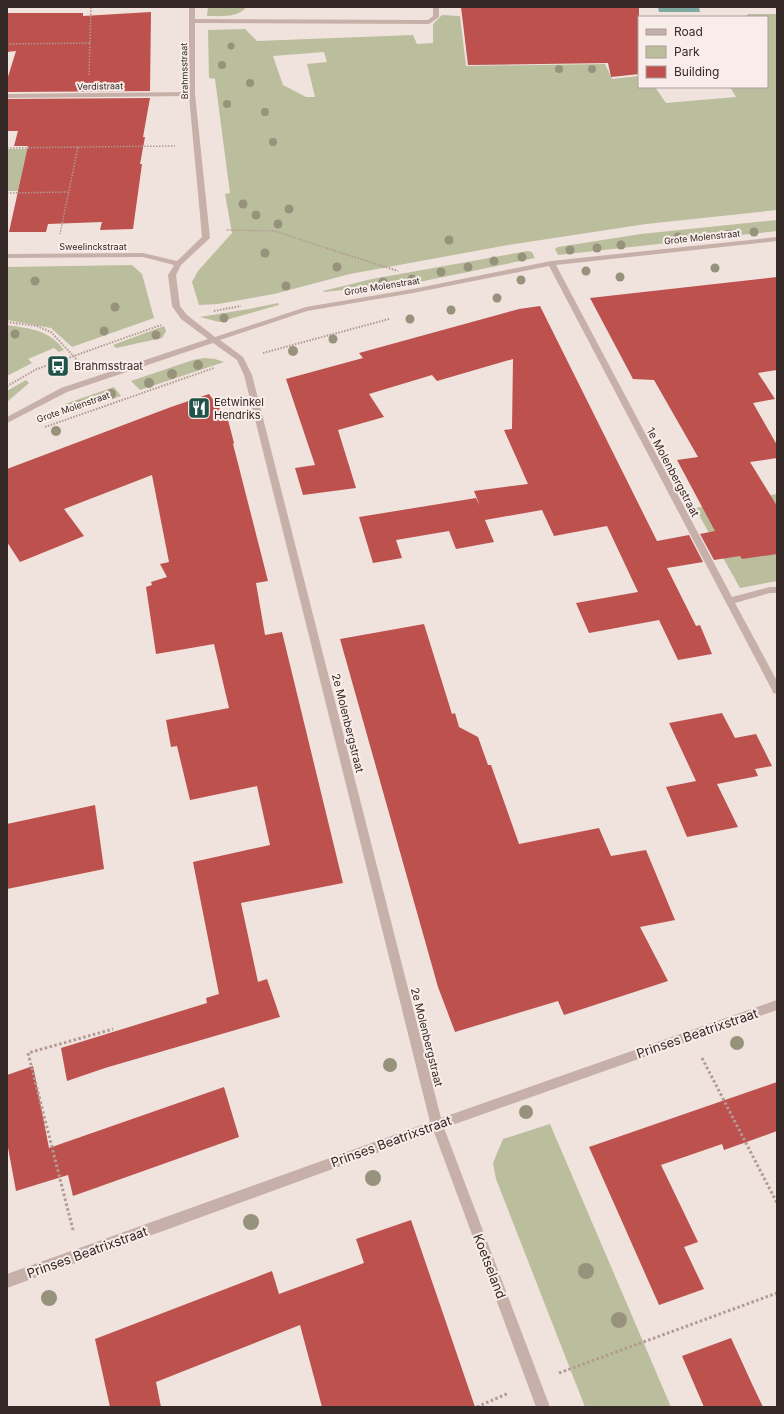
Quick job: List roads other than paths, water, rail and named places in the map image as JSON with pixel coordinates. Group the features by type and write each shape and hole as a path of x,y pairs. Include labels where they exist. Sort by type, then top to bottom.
{"street":[{"name":"Brahmsstraat","path":"178,264 206,238 207,230 192,94 192,7"},
{"path":"192,21 429,22 436,17 436,7"},
{"name":"Verdistraat","path":"7,96 192,94"},
{"name":"Grote Molenstraat","path":"7,420 64,390 306,309 413,292 552,263 777,239"},
{"name":"Sweelinckstraat","path":"7,256 143,255 178,264"},
{"name":"1e Molenbergstraat","path":"552,263 558,278 777,690"},
{"path":"178,264 172,275 176,306 184,317 215,340"},
{"name":"2e Molenbergstraat","path":"215,340 240,360 250,383 437,1125"},
{"path":"730,601 770,590 777,590"},
{"name":"Prinses Beatrixstraat","path":"7,1280 437,1125 777,1005"},
{"name":"Koetseland","path":"437,1125 543,1407"}],"water":[{"path":"658,7 699,7 700,12 659,12"}],"place":[{"name":"Brahmsstraat","path":"58,366"},
{"name":"Eetwinkel Hendriks","path":"199,408"}]}
